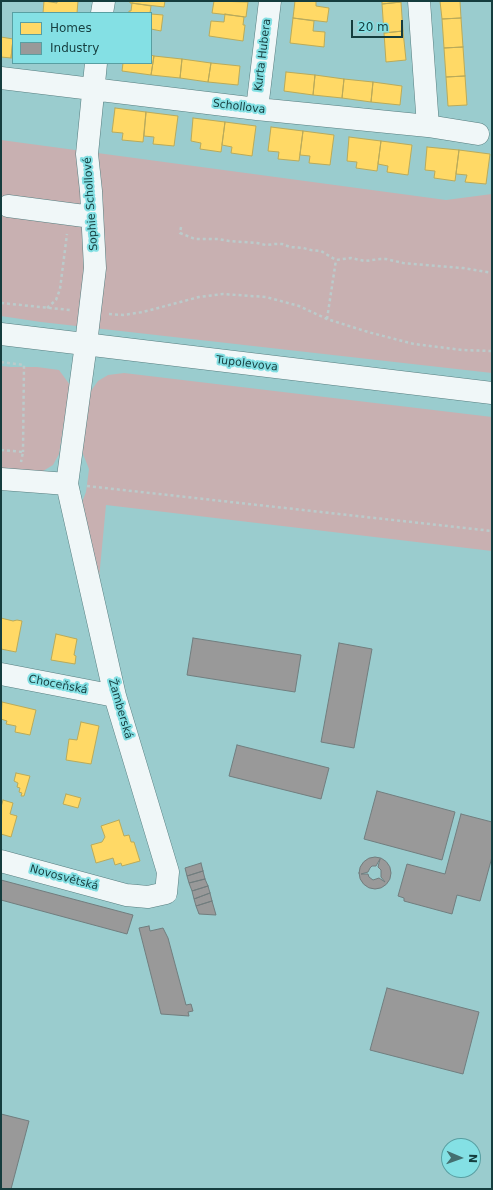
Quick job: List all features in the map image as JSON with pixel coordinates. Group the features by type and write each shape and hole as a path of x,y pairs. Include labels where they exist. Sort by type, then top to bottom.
{"street":[{"path":"102,12 104,1"},
{"name":"Kurta Hubera","path":"257,110 268,7 270,1"},
{"path":"419,1 428,126"},
{"name":"Sophie Schollové","path":"67,484 95,268 91,191 87,154 96,64"},
{"name":"Schollova","path":"1,78 257,110 428,126 478,134"},
{"path":"8,206 92,217"},
{"name":"Tupolevova","path":"1,334 492,393"},
{"path":"1,479 67,484"},
{"name":"Žamberská","path":"67,484 115,696 168,872 166,893 148,897 126,895"},
{"name":"Choceňská","path":"1,674 115,696"},
{"name":"Novosvětská","path":"1,861 126,895"}],"path":[{"path":"181,227 180,233 189,238 252,242 266,245 282,244 290,247 321,251 336,260 351,258 365,261 380,259 403,263 463,268 492,273"},
{"path":"327,318 336,260"},
{"path":"105,313 123,315 143,312 200,297 223,294 266,297 299,306 327,318 368,332 414,344 462,350 492,351"},
{"path":"1,303 71,310"},
{"path":"1,362 24,365 22,452"},
{"path":"67,484 492,531"}],"shaded area":[{"path":"1,140 446,200 492,194 492,373 41,322 1,316"},
{"path":"1,366 37,367 59,370 70,385 59,454 53,465 43,471 29,474 1,471"},
{"path":"124,373 492,417 492,551 106,505 98,589 80,507 86,492 89,469 81,449 88,395 98,381 108,375"}],"building: Homes":[{"path":"44,1 57,3 57,1 78,1 77,12 43,12"},
{"path":"130,1 165,1 164,7 130,3"},
{"path":"214,1 248,2 246,17 212,13"},
{"path":"295,1 316,1 316,6 329,8 327,22 293,18"},
{"path":"382,1 401,1 401,2 382,4"},
{"path":"440,1 460,1 461,18 442,19"},
{"path":"401,2 403,31 384,33 382,4"},
{"path":"132,3 151,6 150,12 129,12 131,11"},
{"path":"152,14 163,15 161,31 152,29"},
{"path":"225,14 244,17 243,25 245,25 243,41 209,36 211,21 224,22"},
{"path":"293,18 314,21 313,31 325,32 324,47 290,43"},
{"path":"461,18 463,47 444,48 442,19"},
{"path":"403,31 406,60 386,62 384,33"},
{"path":"1,37 12,39 11,58 1,57"},
{"path":"463,47 465,76 446,77 444,48"},
{"path":"152,55 154,56 151,75 122,71 123,64 152,64"},
{"path":"154,56 182,59 180,78 151,75"},
{"path":"182,59 211,63 208,82 180,78"},
{"path":"211,63 240,66 238,85 208,82"},
{"path":"286,72 315,75 313,95 284,91"},
{"path":"315,75 344,79 342,98 313,95"},
{"path":"465,76 467,105 448,106 446,77"},
{"path":"344,79 373,82 371,102 342,98"},
{"path":"373,82 402,86 400,105 371,102"},
{"path":"115,108 146,112 143,142 122,140 123,133 112,132"},
{"path":"146,112 178,116 174,146 153,144 154,137 144,136"},
{"path":"193,118 225,122 221,152 200,149 201,143 191,141"},
{"path":"225,122 256,126 252,156 231,153 232,147 222,145"},
{"path":"271,127 303,131 299,161 278,159 279,152 268,151"},
{"path":"303,131 334,135 330,165 309,163 310,156 300,155"},
{"path":"349,137 381,141 377,171 356,168 357,162 347,161"},
{"path":"381,141 412,145 408,175 387,172 388,166 378,164"},
{"path":"427,147 459,150 455,181 434,178 435,171 425,170"},
{"path":"459,150 490,154 486,184 465,182 467,175 456,174"},
{"path":"1,618 13,621 22,621 16,652 1,649"},
{"path":"56,634 77,639 74,655 76,656 75,664 51,660"},
{"path":"2,702 36,710 30,735 15,732 16,726 6,724 7,721 1,719"},
{"path":"81,722 99,726 91,764 66,760 69,739 77,740"},
{"path":"16,773 30,776 24,796 21,796 22,793 19,792 20,788 17,787 18,783 14,781"},
{"path":"66,794 81,798 78,808 63,804"},
{"path":"3,800 13,803 10,814 17,816 11,837 1,834 1,807"},
{"path":"119,820 124,836 129,835 131,842 134,842 140,861 122,866 121,863 115,865 113,858 96,863 91,845 102,842 105,837 101,826"}],"building: Industry":[{"path":"193,638 301,655 295,692 187,675"},
{"path":"339,643 372,649 354,748 321,742"},
{"path":"237,745 329,768 321,799 229,776"},
{"path":"377,791 455,812 442,860 364,839"},
{"path":"461,814 492,822 492,857 480,901 457,895 452,914 404,901 404,898 398,896 407,864 445,874"},
{"path":"375,857 384,860 388,864 391,873 388,882 384,886 375,889 366,886 362,882 359,873 362,864 366,860"},
{"path":"380,859 378,867 381,870 381,877 385,882 379,878 373,880 368,874 361,874 368,872 372,866 376,866"},
{"path":"201,863 203,871 187,876 185,868"},
{"path":"203,871 205,879 189,883 187,876"},
{"path":"205,879 208,886 192,891 189,883"},
{"path":"1,880 133,915 127,934 1,900"},
{"path":"208,886 210,893 194,899 192,891"},
{"path":"210,893 212,901 196,906 194,899"},
{"path":"212,901 216,915 199,914 196,906"},
{"path":"149,926 150,931 163,928 168,938 186,1005 191,1004 193,1011 188,1012 189,1016 161,1014 139,928"},
{"path":"387,988 479,1012 463,1074 370,1050"},
{"path":"1,1114 29,1121 11,1189 1,1189"}]}
